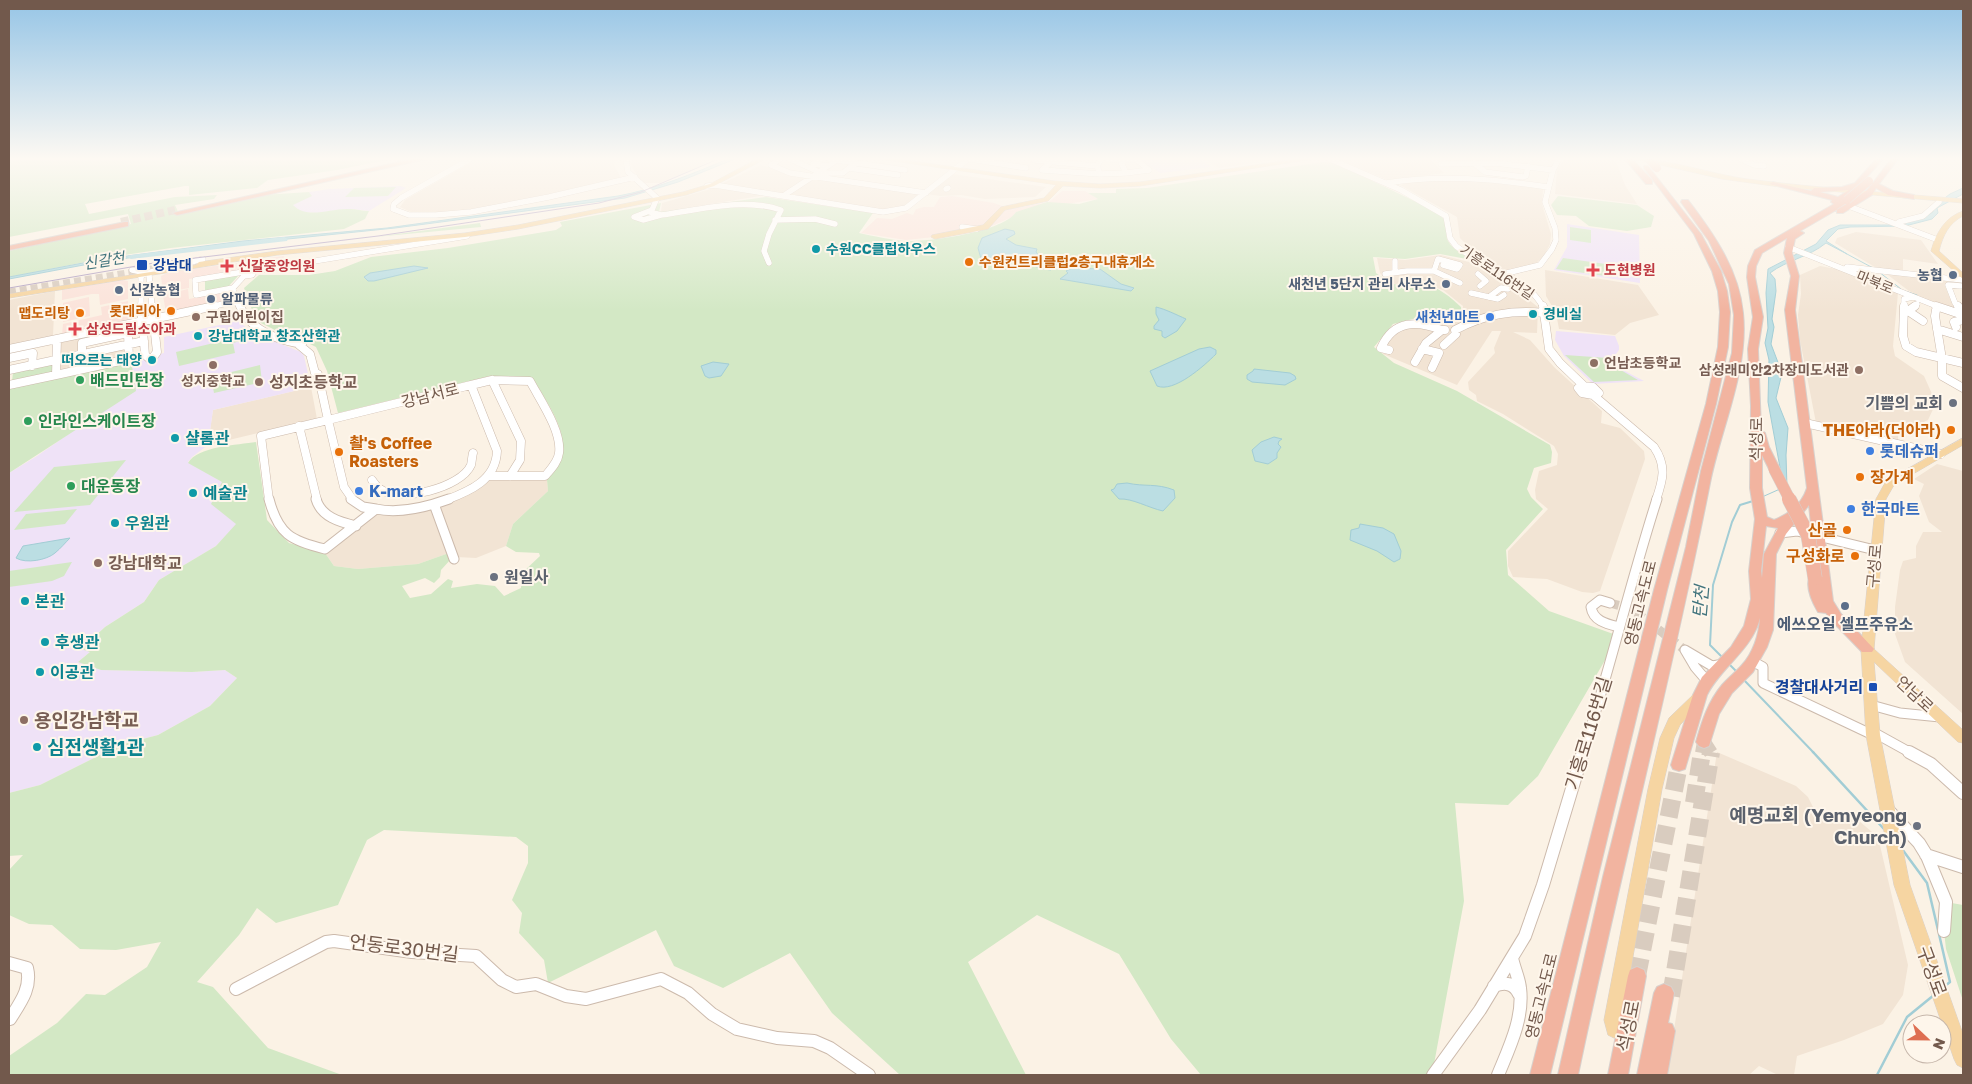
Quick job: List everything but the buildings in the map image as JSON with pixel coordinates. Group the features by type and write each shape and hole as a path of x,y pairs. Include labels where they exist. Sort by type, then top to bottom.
{"highway":[{"path":"182,210 176,211 183,210"},
{"path":"1676,210 1691,225"},
{"name":"영동고속도로","path":"1540,1075 1555,1008 1623,747 1651,629 1711,403 1722,350 1725,312 1718,278 1701,242 1681,210"},
{"name":"영동고속도로","path":"1568,1075 1645,734 1693,544 1706,471 1734,367 1739,332 1739,314 1732,280 1723,259 1690,210"},
{"path":"1800,230 1805,219 1826,210"},
{"name":"석성로","path":"1679,765 1688,728 1709,680 1733,653 1751,626 1758,599 1755,571 1761,519 1756,488 1756,406 1753,349 1758,317 1751,277 1752,266 1758,252 1800,230 1832,210"},
{"path":"1800,230 1821,225 1839,212"},
{"path":"9,246 123,223"},
{"name":"석성로","path":"1791,250 1791,238 1800,230"},
{"path":"1791,250 1795,276 1790,310 1826,601 1836,617 1867,649"},
{"path":"1756,406 1761,419 1760,433 1763,447 1808,535 1817,595 1823,610 1837,625 1867,649"},
{"path":"1704,742 1712,713 1727,689 1750,664 1766,630 1770,554 1780,533 1811,495 1813,488"},
{"path":"1761,519 1774,525 1793,517"},
{"name":"석성로","path":"1618,1075 1637,976"},
{"name":"석성로","path":"1647,1075 1668,995 1657,1075"}],"main road":[{"path":"9,296 108,277 132,270 317,245 426,236 517,224 591,210"},
{"path":"9,290 108,277 146,277 171,270 257,257 467,236 596,210"},
{"path":"935,237 984,227 1001,210"},
{"path":"1963,213 1951,218 1938,240 1935,253 1963,278"},
{"path":"191,267 182,267 200,261 485,233"},
{"name":"구성로","path":"1963,441 1890,484 1880,500 1867,649 1873,734 1902,885 1963,1059"},
{"name":"언남로","path":"1867,649 1963,738"},
{"path":"1614,1029 1613,1020 1667,738 1674,722 1709,680"}],"street":[{"path":"394,210 412,215 450,214 476,210"},
{"path":"662,215 650,212 634,218 643,220 662,215 707,210"},
{"path":"769,263 764,251 780,210"},
{"path":"868,210 883,212 897,210"},
{"name":"기흥로116번길","path":"1433,1075 1480,1010 1525,936 1543,885 1559,827 1603,690 1636,564 1661,485 1663,466 1661,457 1654,447 1593,395 1598,394 1598,390 1583,386 1549,350 1544,331 1547,318 1542,303 1535,295 1458,247 1450,236 1450,223 1446,216 1436,210"},
{"path":"1503,274 1540,265 1552,249 1556,240 1549,210"},
{"path":"1857,210 1938,240"},
{"path":"1899,222 1923,216 1930,210"},
{"path":"1839,212 1864,213"},
{"path":"775,220 822,220 835,224"},
{"path":"467,236 246,274 236,290 238,301 248,321 273,335 298,344 310,354 315,372 318,374 345,493 353,501 376,510 395,511 434,504 454,497 489,476 545,476 559,453 559,441 530,381 492,380 471,385"},
{"path":"370,252 382,247 377,244"},
{"name":"마북로","path":"1791,250 1833,265 1915,300 1963,314"},
{"path":"1434,271 1439,256 1450,258"},
{"path":"1438,259 1460,265 1457,269 1442,265"},
{"path":"132,270 146,277 200,261"},
{"path":"1395,261 1395,272"},
{"path":"1833,265 1963,278"},
{"path":"274,268 249,279 236,290 196,295 195,280 246,274 285,266"},
{"path":"1385,274 1434,271 1460,283"},
{"path":"1478,274 1486,281 1480,286"},
{"path":"146,277 154,311 156,352 151,360 145,355 141,311 146,277"},
{"path":"1963,286 1948,285 1955,302 1963,314"},
{"path":"1471,293 1498,299 1506,292"},
{"path":"1963,320 1915,300 1904,299 1903,336 1906,346 1916,352 1963,363"},
{"path":"1915,300 1908,310 1923,321"},
{"path":"9,349 238,301"},
{"path":"1389,350 1381,348 1387,338 1412,321 1442,330 1455,330 1485,313 1531,308 1545,313"},
{"path":"1936,310 1942,359 1942,376 1963,388"},
{"path":"122,325 135,319 141,311"},
{"path":"154,311 163,315 174,314"},
{"path":"1956,327 1954,322 1963,320"},
{"path":"1937,328 1963,336"},
{"path":"1415,362 1426,343 1442,330"},
{"path":"1444,344 1456,334 1455,330"},
{"path":"9,385 129,359 128,333 82,343 82,355"},
{"path":"56,375 57,339"},
{"path":"9,370 144,341"},
{"path":"1422,348 1439,353 1432,368"},
{"path":"9,358 33,353 32,366"},
{"path":"492,380 521,440 523,450 520,462 510,476"},
{"name":"강남서로","path":"356,526 325,550 298,541 278,527 271,505 261,436 471,385 497,452 497,461 489,476"},
{"path":"1805,423 1941,454"},
{"path":"299,426 318,505 324,514 336,521 356,526 376,510"},
{"path":"372,480 376,487 391,494 420,493 436,489 451,483 466,472 473,462 473,453"},
{"path":"434,504 454,559"},
{"path":"1780,533 1798,531 1875,550"},
{"path":"1610,603 1600,600 1591,607 1591,612 1594,617 1619,627"},
{"path":"1750,664 1762,667 1763,684 1873,734 1931,764 1963,793"},
{"path":"1871,705 1900,713 1940,716"},
{"path":"1887,809 1919,843 1926,854 1946,902 1944,931"},
{"path":"1926,854 1963,867"},
{"name":"언동로30번길","path":"236,990 326,942 342,940 390,950 476,956 502,980 516,987 536,984 566,996 586,999 661,979 688,993 716,1017 737,1029 777,1038 814,1041 830,1048 870,1075"},
{"path":"1498,1075 1513,1036 1521,1001 1520,987 1512,958"},
{"path":"9,963 27,968 30,976 28,991 10,1018"},
{"path":"1494,986 1500,983 1512,985 1517,989 1521,1001"}],"shaded area":[{"path":"297,210 346,210 317,213 300,212"},
{"path":"406,210 471,210 447,213 411,212"},
{"path":"661,210 676,210 661,212"},
{"path":"916,210 1031,210 1016,212 1012,217 985,229 962,234 906,240 861,233 877,218 892,219 907,213 913,215"},
{"path":"1444,210 1544,210 1551,234 1550,244 1544,256 1536,263 1510,271 1496,267 1472,250 1460,238 1457,217"},
{"path":"1567,224 1639,235 1640,283 1554,270 1567,247"},
{"path":"1856,232 1921,240 1938,264 1903,259 1903,271 1878,269 1835,243 1837,238"},
{"path":"1441,255 1485,266 1538,307 1537,333 1513,332 1530,340 1554,367 1602,411 1601,423 1620,428 1644,451 1645,459 1600,591 1593,593 1582,592 1547,579 1513,577 1508,566 1508,551 1548,509 1536,499 1535,490 1539,471 1557,465 1558,454 1554,446 1503,414 1477,401 1476,395 1469,390 1468,382 1495,353 1494,348 1501,331 1492,331 1457,385 1383,354 1377,347 1395,326 1419,318 1462,317 1463,306 1443,290 1422,283 1395,284 1385,279 1380,273 1377,258 1405,260"},
{"path":"284,256 282,264 237,271 239,262"},
{"path":"237,263 236,272 189,279 189,288 163,293 161,276 170,272"},
{"path":"1820,266 1842,270 1898,293 1893,346 1895,356 1924,376 1936,403 1928,420 1898,434 1898,441 1816,423 1800,340 1798,315 1801,294 1800,275"},
{"path":"1545,270 1638,285 1659,315 1630,323 1615,335 1559,329 1556,313 1546,296"},
{"path":"1884,272 1961,282 1963,285 1946,284 1945,286 1951,301 1959,310 1925,299 1909,291"},
{"path":"123,280 128,281 128,299 100,305 99,294 62,300 62,290"},
{"path":"188,289 189,299 227,292 229,299 166,313 163,295"},
{"path":"55,291 53,336 9,345 9,300"},
{"path":"89,297 90,316 63,322 63,303"},
{"path":"128,301 129,319 62,335 63,324 102,315 101,307"},
{"name":"강남대학교","path":"238,321 252,332 227,338 254,333 301,352 304,356 311,387 213,410 208,445 188,462 222,482 237,524 216,546 159,580 144,602 105,627 81,648 90,652 78,662 101,670 192,672 225,670 237,678 210,706 158,735 120,745 40,785 9,793 9,473 73,431 131,360 164,353 164,337"},
{"path":"126,327 133,331 81,342 80,354 59,359 60,342"},
{"name":"언남초등학교","path":"1556,331 1615,336 1619,350 1616,354 1612,355 1621,369 1644,381 1593,384 1564,356 1555,340"},
{"path":"127,345 127,358 61,373 59,361"},
{"path":"311,387 317,419 208,445 213,410"},
{"path":"1937,464 1963,471 1963,714 1905,662 1895,634 1895,607 1903,561 1916,558 1916,546 1923,532 1942,532 1929,522 1919,496 1924,484 1914,479"},
{"path":"491,478 547,480 548,491 513,524 506,546 476,558 456,557 438,505"},
{"path":"430,507 449,553 418,564 358,569 334,566 325,553 379,511"},
{"path":"1717,752 1796,786 1808,797 1814,809 1859,821 1878,837 1908,965 1903,995 1883,1024 1797,1056 1794,1075 1778,1075 1759,1066 1749,1075 1667,1075"}],"green space":[{"path":"9,210 87,210 89,214 111,210 177,210 179,214 199,210 300,210 312,213 338,210 369,211 365,219 344,229 171,248 111,257 9,277 9,251 131,224 128,214 9,237"},
{"path":"626,210 660,210 659,212 676,210 850,210 873,213 859,233 905,241 947,238 981,230 997,225 1016,212 1023,210 1432,210 1441,216 1447,224 1447,239 1451,245 1461,254 1472,260 1440,254 1405,259 1373,257 1376,273 1383,278 1403,286 1422,284 1435,287 1461,307 1462,317 1417,318 1393,324 1374,347 1394,363 1457,391 1550,445 1552,452 1551,463 1534,468 1527,489 1531,497 1543,509 1506,550 1508,575 1549,611 1619,636 1538,776 1508,805 1455,803 1464,901 1432,1075 1201,1075 1171,1039 1119,954 1037,915 968,962 1026,1075 900,1075 832,1013 790,953 723,988 674,966 656,930 548,983 544,960 519,933 522,913 512,900 528,863 528,846 516,837 384,830 367,840 338,905 276,923 257,908 239,935 197,982 213,987 268,1048 342,1075 9,1075 9,1056 57,1023 86,994 105,995 147,967 161,942 116,950 80,949 52,925 29,924 9,915 9,870 23,855 9,856 9,793 40,785 120,745 158,735 210,706 237,678 225,670 192,672 101,670 78,662 90,652 81,649 105,627 144,602 159,580 216,546 236,524 211,504 222,482 188,463 193,457 219,447 256,442 267,520 289,543 325,553 334,566 358,569 418,564 449,553 451,559 441,570 440,577 434,583 425,578 402,586 410,598 431,594 448,579 453,581 451,588 477,584 495,586 504,596 521,588 522,573 540,556 539,553 516,552 506,546 513,524 548,491 547,480 559,463 563,450 560,429 556,418 534,380 490,376 338,413 327,371 316,347 304,341 318,338 320,335 307,334 293,337 261,323 254,315 244,288 259,275 309,275 335,271 371,257 448,248 556,230 562,226 560,222"},
{"path":"1554,210 1644,210 1654,216 1651,227 1627,231 1589,226 1576,216 1557,215"},
{"path":"480,223 481,227 375,237"},
{"path":"1570,227 1591,230 1591,243 1570,240"},
{"path":"1563,258 1613,265 1612,277 1556,269"},
{"path":"239,275 228,287 205,291 205,281"},
{"path":"239,337 240,341 233,343 235,353 179,366 176,352"},
{"path":"1565,355 1608,358 1619,369 1638,380 1594,382"},
{"path":"131,360 136,391 9,473 9,388"},
{"path":"52,363 53,373 12,382 13,372"},
{"path":"260,365 262,382 214,393 211,377"},
{"name":"대운동장","path":"126,460 90,505 14,512 54,467"},
{"path":"77,509 65,524 14,530 26,514"},
{"path":"72,562 64,576 52,581 9,587 9,571"},
{"path":"1946,902 1963,905 1963,1001 1946,949 1944,931"}],"water":[{"path":"520,210 536,210 395,228 220,246 105,261 9,279 9,277 104,259 243,241 387,228"},
{"path":"1933,210 1937,210 1938,213 1932,219 1905,226 1838,229 1826,241 1847,254 1826,243 1770,273 1775,279 1776,291 1771,344 1782,373 1776,398 1788,428 1786,455 1787,488 1778,490 1783,484 1768,402 1769,360 1765,343 1768,328 1766,293 1768,269 1816,244 1828,230 1840,225 1889,225 1925,217 1933,212"},
{"path":"1005,229 1014,231 1015,234 1006,239 1016,245 1037,249 1036,252 1043,261 1057,264 1051,270 1005,257 982,262 978,248 982,238"},
{"path":"414,266 428,268 374,281 368,281 364,277 370,273"},
{"path":"1072,268 1100,269 1121,284 1134,288 1131,291 1060,279 1068,273 1066,271"},
{"path":"1156,307 1186,319 1177,331 1165,338 1162,336 1162,331 1154,329 1159,320 1156,314"},
{"path":"1210,347 1216,350 1216,354 1197,371 1172,386 1157,386 1150,371 1199,349"},
{"path":"713,362 729,364 721,376 709,378 705,376 701,366"},
{"path":"1254,369 1290,373 1296,379 1285,385 1252,382 1247,379 1247,375"},
{"path":"1274,437 1282,439 1278,444 1281,447 1277,453 1277,458 1268,464 1255,461 1252,450 1261,442"},
{"path":"1127,483 1168,488 1174,490 1175,498 1163,511 1129,500 1119,499 1111,490 1117,484"},
{"path":"1360,524 1383,528 1394,534 1401,551 1400,559 1394,562 1377,551 1350,540 1351,530 1359,528"},
{"path":"70,538 47,558 25,561 16,558 23,546"}],"waterway":[{"name":"신갈천","path":"131,257 284,239"},
{"path":"1847,254 1873,268"},
{"path":"1879,272 1901,289"},
{"path":"1905,291 1917,295"},
{"name":"탄천","path":"1762,497 1780,489"},
{"name":"탄천","path":"1723,658 1710,645 1713,585 1732,522 1740,505 1753,501"},
{"name":"탄천","path":"1728,663 1737,672"},
{"name":"탄천","path":"1743,679 1814,753"},
{"name":"탄천","path":"1813,752 1884,829"},
{"name":"탄천","path":"1902,849 1927,883 1938,930"},
{"name":"탄천","path":"1939,934 1950,982 1945,986"},
{"name":"탄천","path":"1877,1075 1907,1017 1934,995"}],"tunnel":[{"path":"121,222 175,210"},
{"path":"173,268 199,264"},
{"path":"9,292 164,267"},
{"path":"1610,603 1632,609 1685,650"},
{"path":"1702,753 1704,742 1711,753"},
{"path":"1694,803 1702,752"},
{"path":"1671,996 1711,753"},
{"path":"1637,976 1679,765"}],"tram line":[{"path":"9,288 154,263 378,236 555,210"}],"place":[{"name":"수원CC클럽하우스","path":"816,249"},
{"name":"수원컨트리클럽2층구내휴게소","path":"969,262"},
{"name":"강남대","path":"142,265"},
{"name":"신갈중앙의원","path":"227,266"},
{"name":"도현병원","path":"1593,270"},
{"name":"농협","path":"1953,275"},
{"name":"새천년 5단지 관리 사무소","path":"1446,284"},
{"name":"신갈농협","path":"119,290"},
{"name":"알파물류","path":"211,299"},
{"name":"롯데리아","path":"171,311"},
{"name":"맵도리탕","path":"80,313"},
{"name":"경비실","path":"1533,314"},
{"name":"구립어린이집","path":"196,317"},
{"name":"새천년마트","path":"1490,317"},
{"name":"삼성드림소아과","path":"75,329"},
{"name":"강남대학교 창조산학관","path":"198,336"},
{"name":"떠오르는 태양","path":"152,360"},
{"name":"언남초등학교","path":"1594,363"},
{"name":"성지중학교","path":"213,365"},
{"name":"삼성래미안2차장미도서관","path":"1859,370"},
{"name":"배드민턴장","path":"80,380"},
{"name":"성지초등학교","path":"259,382"},
{"name":"기쁨의 교회","path":"1953,403"},
{"name":"인라인스케이트장","path":"28,421"},
{"name":"THE아라(더아라)","path":"1951,430"},
{"name":"샬롬관","path":"175,438"},
{"name":"롯데슈퍼","path":"1870,451"},
{"name":"촬's Coffee Roasters","path":"339,452"},
{"name":"장가계","path":"1860,477"},
{"name":"대운동장","path":"71,486"},
{"name":"K-mart","path":"359,491"},
{"name":"예술관","path":"193,493"},
{"name":"한국마트","path":"1851,509"},
{"name":"우원관","path":"115,523"},
{"name":"산골","path":"1847,530"},
{"name":"구성화로","path":"1855,556"},
{"name":"강남대학교","path":"98,563"},
{"name":"원일사","path":"494,577"},
{"name":"본관","path":"25,601"},
{"name":"에쓰오일 셀프주유소","path":"1845,606"},
{"name":"후생관","path":"45,642"},
{"name":"이공관","path":"40,672"},
{"name":"경찰대사거리","path":"1873,687"},
{"name":"용인강남학교","path":"24,720"},
{"name":"심전생활1관","path":"37,747"},
{"name":"예명교회 (Yemyeong Church)","path":"1917,826"}]}
